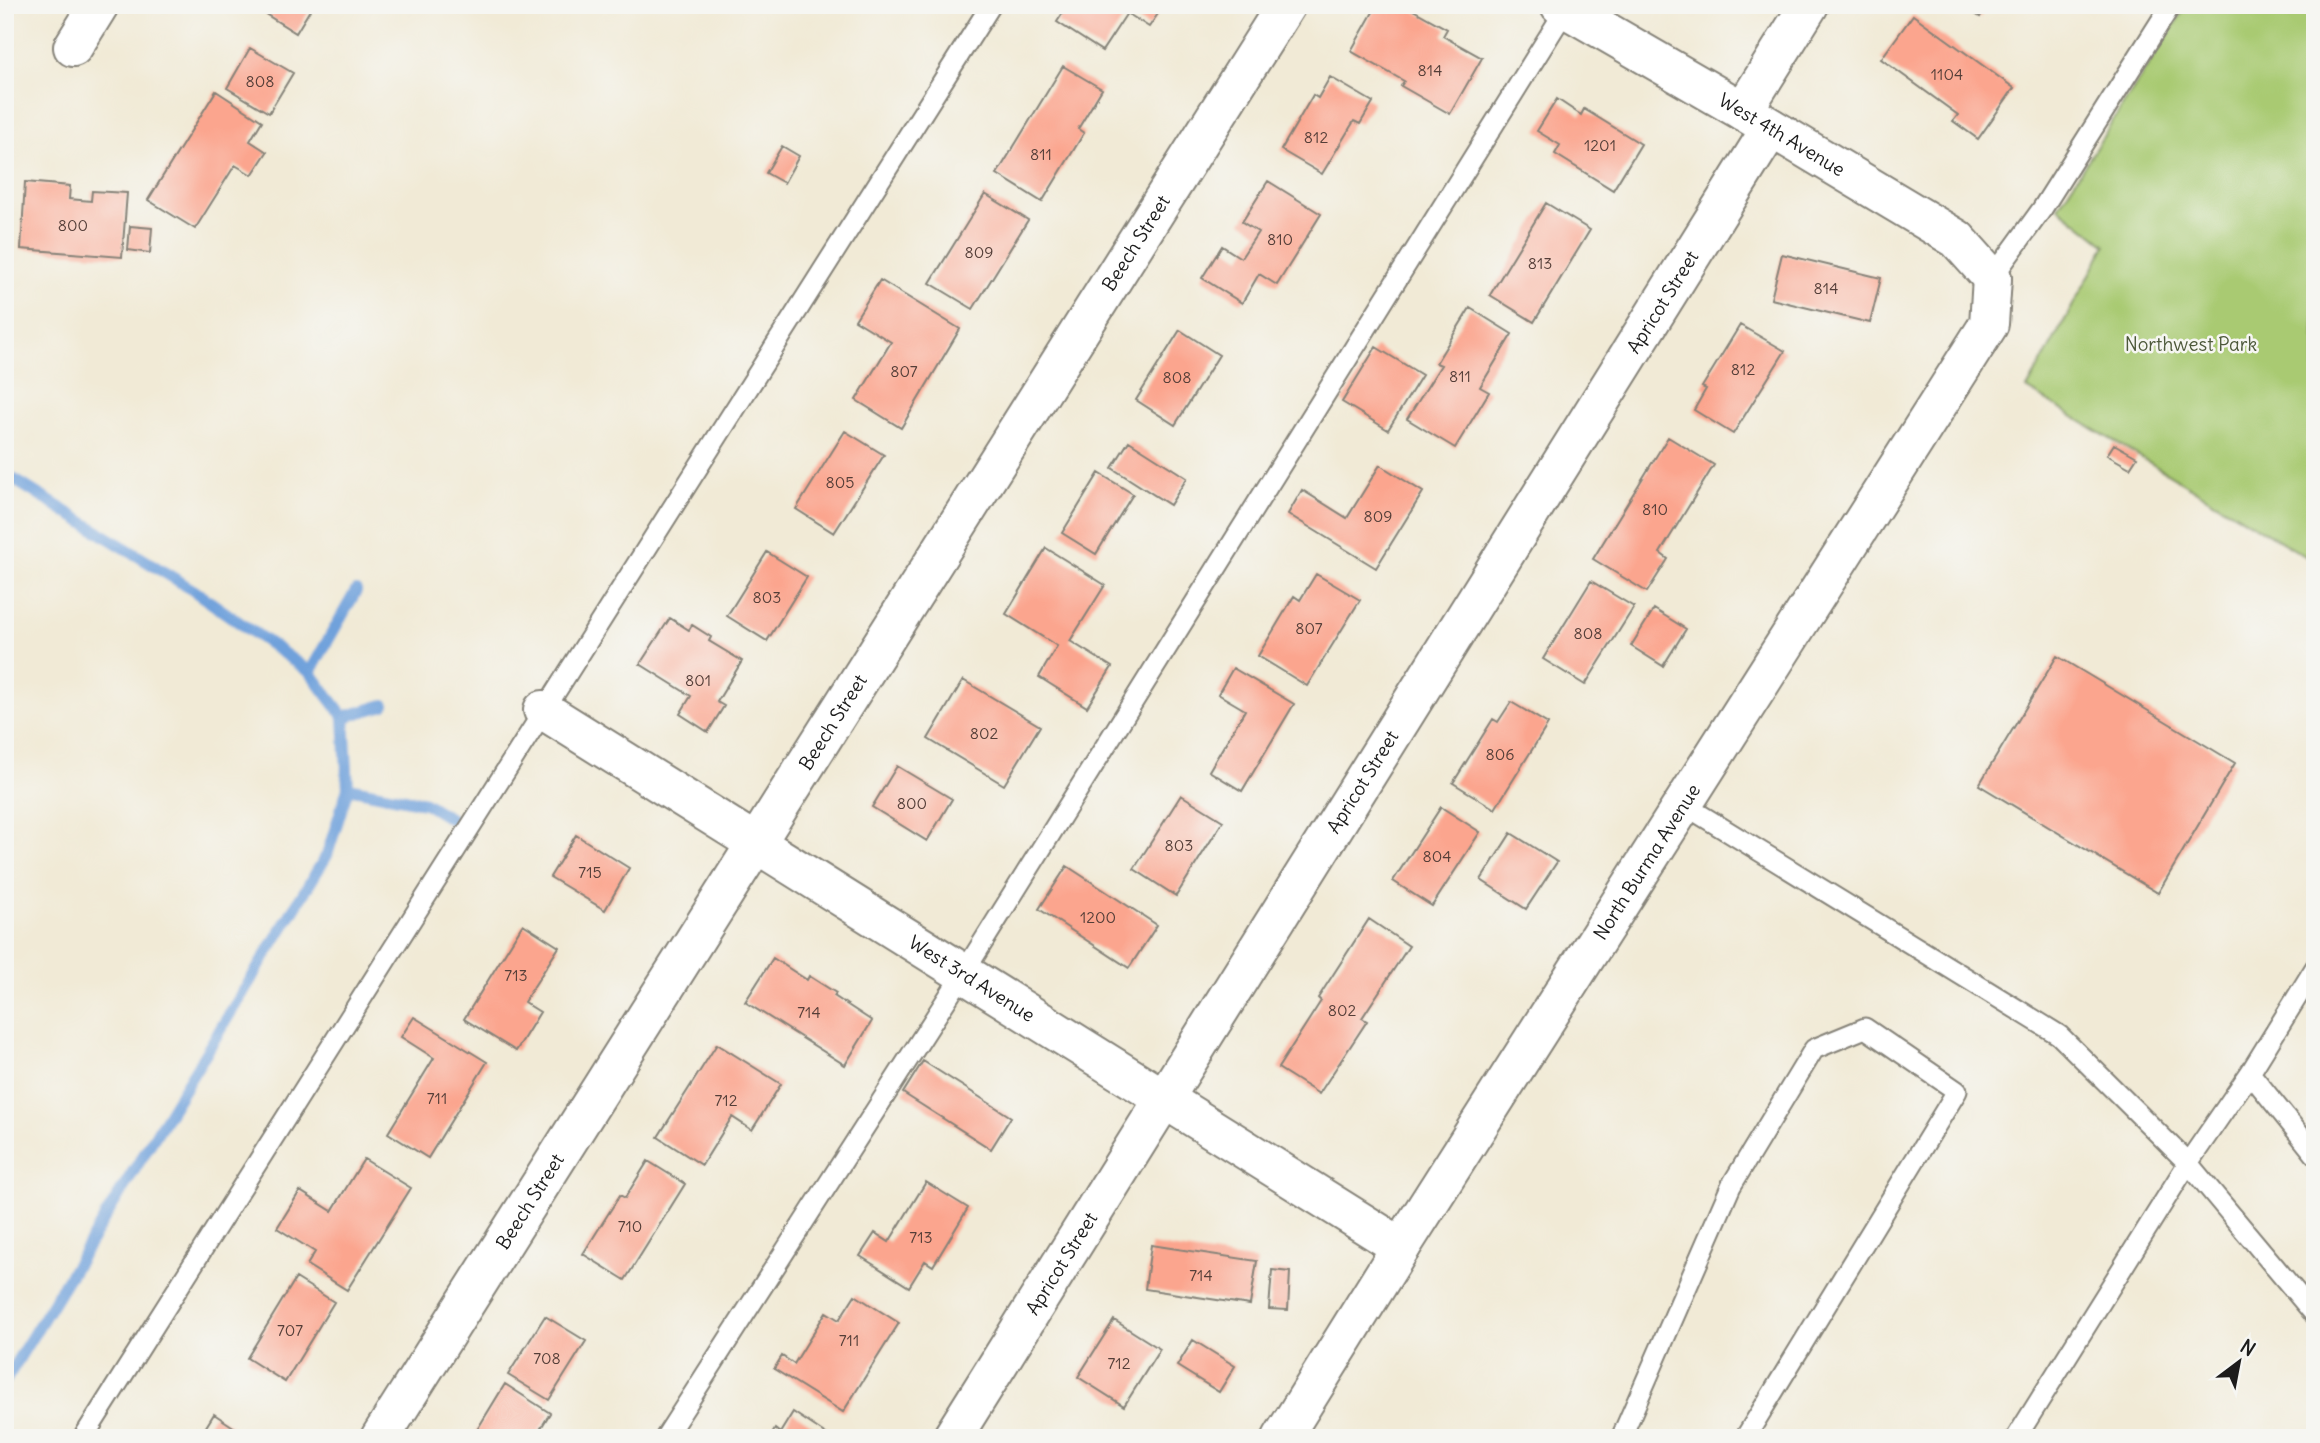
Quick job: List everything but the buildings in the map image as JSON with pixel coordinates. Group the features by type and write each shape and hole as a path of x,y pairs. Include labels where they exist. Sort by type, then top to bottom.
{"street":[{"path":"73,47 99,5"},
{"name":"Beech Street","path":"380,1438 1286,5"},
{"name":"Apricot Street","path":"952,1438 1165,1100 1757,119 1809,5"},
{"name":"West 4th Avenue","path":"1563,7 1957,239 1992,278"},
{"name":"North Burma Avenue","path":"1282,1438 1989,324 1992,278"},
{"name":"West 3rd Avenue","path":"543,710 1401,1247"}],"lane":[{"path":"83,1438 991,5"},
{"path":"1992,278 2042,209 2171,5"},
{"path":"665,1438 963,974 1563,7"},
{"path":"1683,804 2059,1035 2188,1163 2315,1315"},
{"path":"2015,1438 2188,1163 2250,1073 2315,968"},
{"path":"1621,1438 1731,1186 1814,1049 1865,1028 1957,1091 1745,1438"},
{"path":"2250,1073 2315,1154"}],"green space":[{"name":"Northwest Park","path":"2187,5 2315,5 2315,562 2027,389 2106,245 2058,207"}],"waterway":[{"path":"5,474 193,590 310,672 344,717 348,788 327,855 5,1381"},
{"path":"310,672 356,591"},
{"path":"344,717 384,705"},
{"path":"348,788 425,803 459,824"}]}
